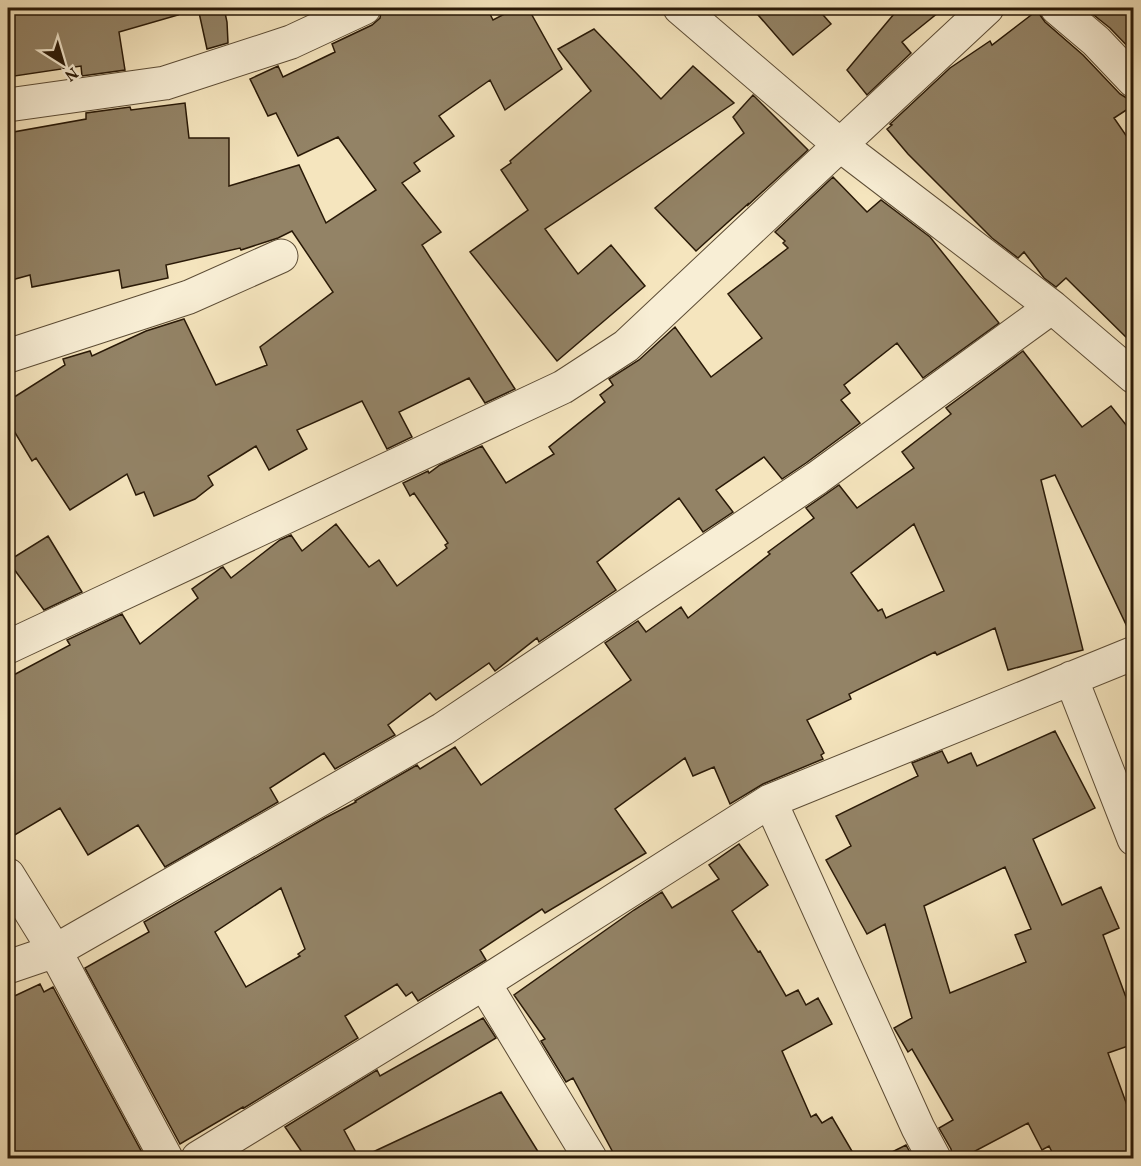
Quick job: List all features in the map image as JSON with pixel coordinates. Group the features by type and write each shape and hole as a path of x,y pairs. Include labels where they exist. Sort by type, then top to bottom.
{"street":[{"path":"8,105 165,83 291,42 364,8"},
{"path":"680,8 840,145 1052,307 1134,377"},
{"path":"8,647 563,387 626,346 987,8"},
{"path":"1057,8 1096,41 1134,81"},
{"path":"8,356 189,297 281,256"},
{"path":"8,968 55,951 443,729 817,478 1052,307"},
{"path":"198,1158 484,982 770,801 1134,652"},
{"path":"1071,678 1134,839"},
{"path":"770,801 933,1158"},
{"path":"8,875 55,951 166,1158"},
{"path":"484,982 590,1158"}],"building":[{"path":"8,8 176,8 178,15 119,32 125,70 82,76 81,66 8,77"},
{"path":"198,8 224,8 228,43 207,49"},
{"path":"382,8 487,8 493,20 516,8 528,8 562,69 505,110 490,80 439,116 454,136 414,163 420,171 402,183 441,232 422,245 515,389 485,403 469,378 399,412 412,437 387,449 362,401 297,430 307,449 269,470 256,446 208,476 213,485 195,499 154,516 144,492 136,495 127,474 70,510 36,458 32,461 8,421 8,401 65,365 63,359 90,351 92,356 146,331 184,319 216,385 267,365 260,347 333,292 292,231 241,250 240,248 166,265 168,278 122,288 119,270 32,287 30,275 8,281 8,133 86,119 86,113 185,103 189,138 229,138 229,186 299,165 326,223 376,190 338,137 298,156 276,113 268,116 250,79 278,66 283,77 335,52 332,44 372,25 380,18"},
{"path":"752,8 817,8 831,24 793,55"},
{"path":"899,8 944,8 902,42 911,53 867,95 847,70"},
{"path":"1085,8 1134,8 1134,53 1110,28"},
{"path":"1039,9 1045,22 1083,55 1120,94 1128,99 1134,99 1134,105 1114,118 1134,147 1134,345 1066,278 1056,287 1044,278 1024,252 1018,258 992,238 908,154 887,129 950,68 990,41 992,45"},
{"path":"594,29 661,99 693,66 734,103 545,229 578,274 611,245 645,286 557,361 470,252 528,210 501,170 591,91 558,49"},
{"path":"753,95 808,150 696,251 655,208 744,133 733,117"},
{"path":"833,177 867,212 881,200 930,237 999,323 923,378 897,343 844,385 850,393 841,400 860,423 806,463 782,479 764,457 716,490 733,512 703,532 679,498 597,562 616,590 539,642 537,638 495,671 489,663 436,700 430,693 388,725 395,735 335,769 324,753 270,788 278,802 165,867 138,825 88,855 60,808 8,839 8,678 70,645 67,640 122,614 140,644 198,598 192,589 221,568 223,567 231,578 280,540 291,535 302,551 336,524 369,567 379,560 397,586 447,548 445,545 448,543 414,493 410,496 403,483 428,471 429,473 440,465 482,446 506,483 554,454 549,447 605,402 600,395 613,385 609,379 639,360 675,327 711,377 762,338 728,294 788,248 783,243 785,241 775,232"},
{"path":"1023,351 1082,427 1111,406 1134,435 1134,635 1131,635 1055,475 1041,480 1083,650 1008,670 995,628 937,655 935,652 849,694 851,699 807,720 824,753 821,755 823,759 763,784 730,804 714,767 693,776 685,758 615,809 646,853 545,913 542,909 480,950 486,960 418,1001 412,992 406,996 397,984 345,1016 358,1038 244,1108 180,1144 85,968 149,932 144,922 417,765 420,769 455,747 481,785 631,680 605,643 638,621 646,632 681,607 688,618 770,554 768,552 814,518 806,508 839,485 857,508 914,468 902,452 951,414 946,408","holes":["914,524 944,591 886,618 882,609 878,611 851,573","281,888 305,949 298,954 300,956 246,987 215,932"]},
{"path":"48,536 82,592 44,610 8,561"},
{"path":"1055,731 1095,808 1033,839 1062,905 1101,887 1119,928 1103,935 1127,1000 1134,997 1134,1044 1108,1053 1128,1108 1134,1105 1134,1158 1055,1158 1049,1146 1042,1150 1028,1123 962,1158 953,1158 951,1149 939,1128 953,1120 912,1049 908,1052 894,1028 912,1018 885,924 867,934 826,860 851,846 836,816 918,776 912,763 942,751 948,763 971,753 977,766","holes":["1005,867 1031,929 1015,935 1026,962 950,993 924,906"]},
{"path":"739,844 768,885 732,911 758,952 760,951 786,996 798,990 806,1005 818,998 832,1024 782,1051 811,1117 816,1114 822,1123 832,1117 856,1158 616,1158 573,1078 566,1082 541,1041 545,1039 514,995 662,892 672,908 719,879 709,865"},
{"path":"40,984 44,992 53,987 145,1158 17,1158 8,1131 8,999"},
{"path":"483,1018 496,1038 344,1130 359,1158 306,1158 285,1127 377,1070 380,1076"},
{"path":"501,1092 542,1158 360,1158"},
{"path":"906,1145 913,1158 880,1158"}]}
